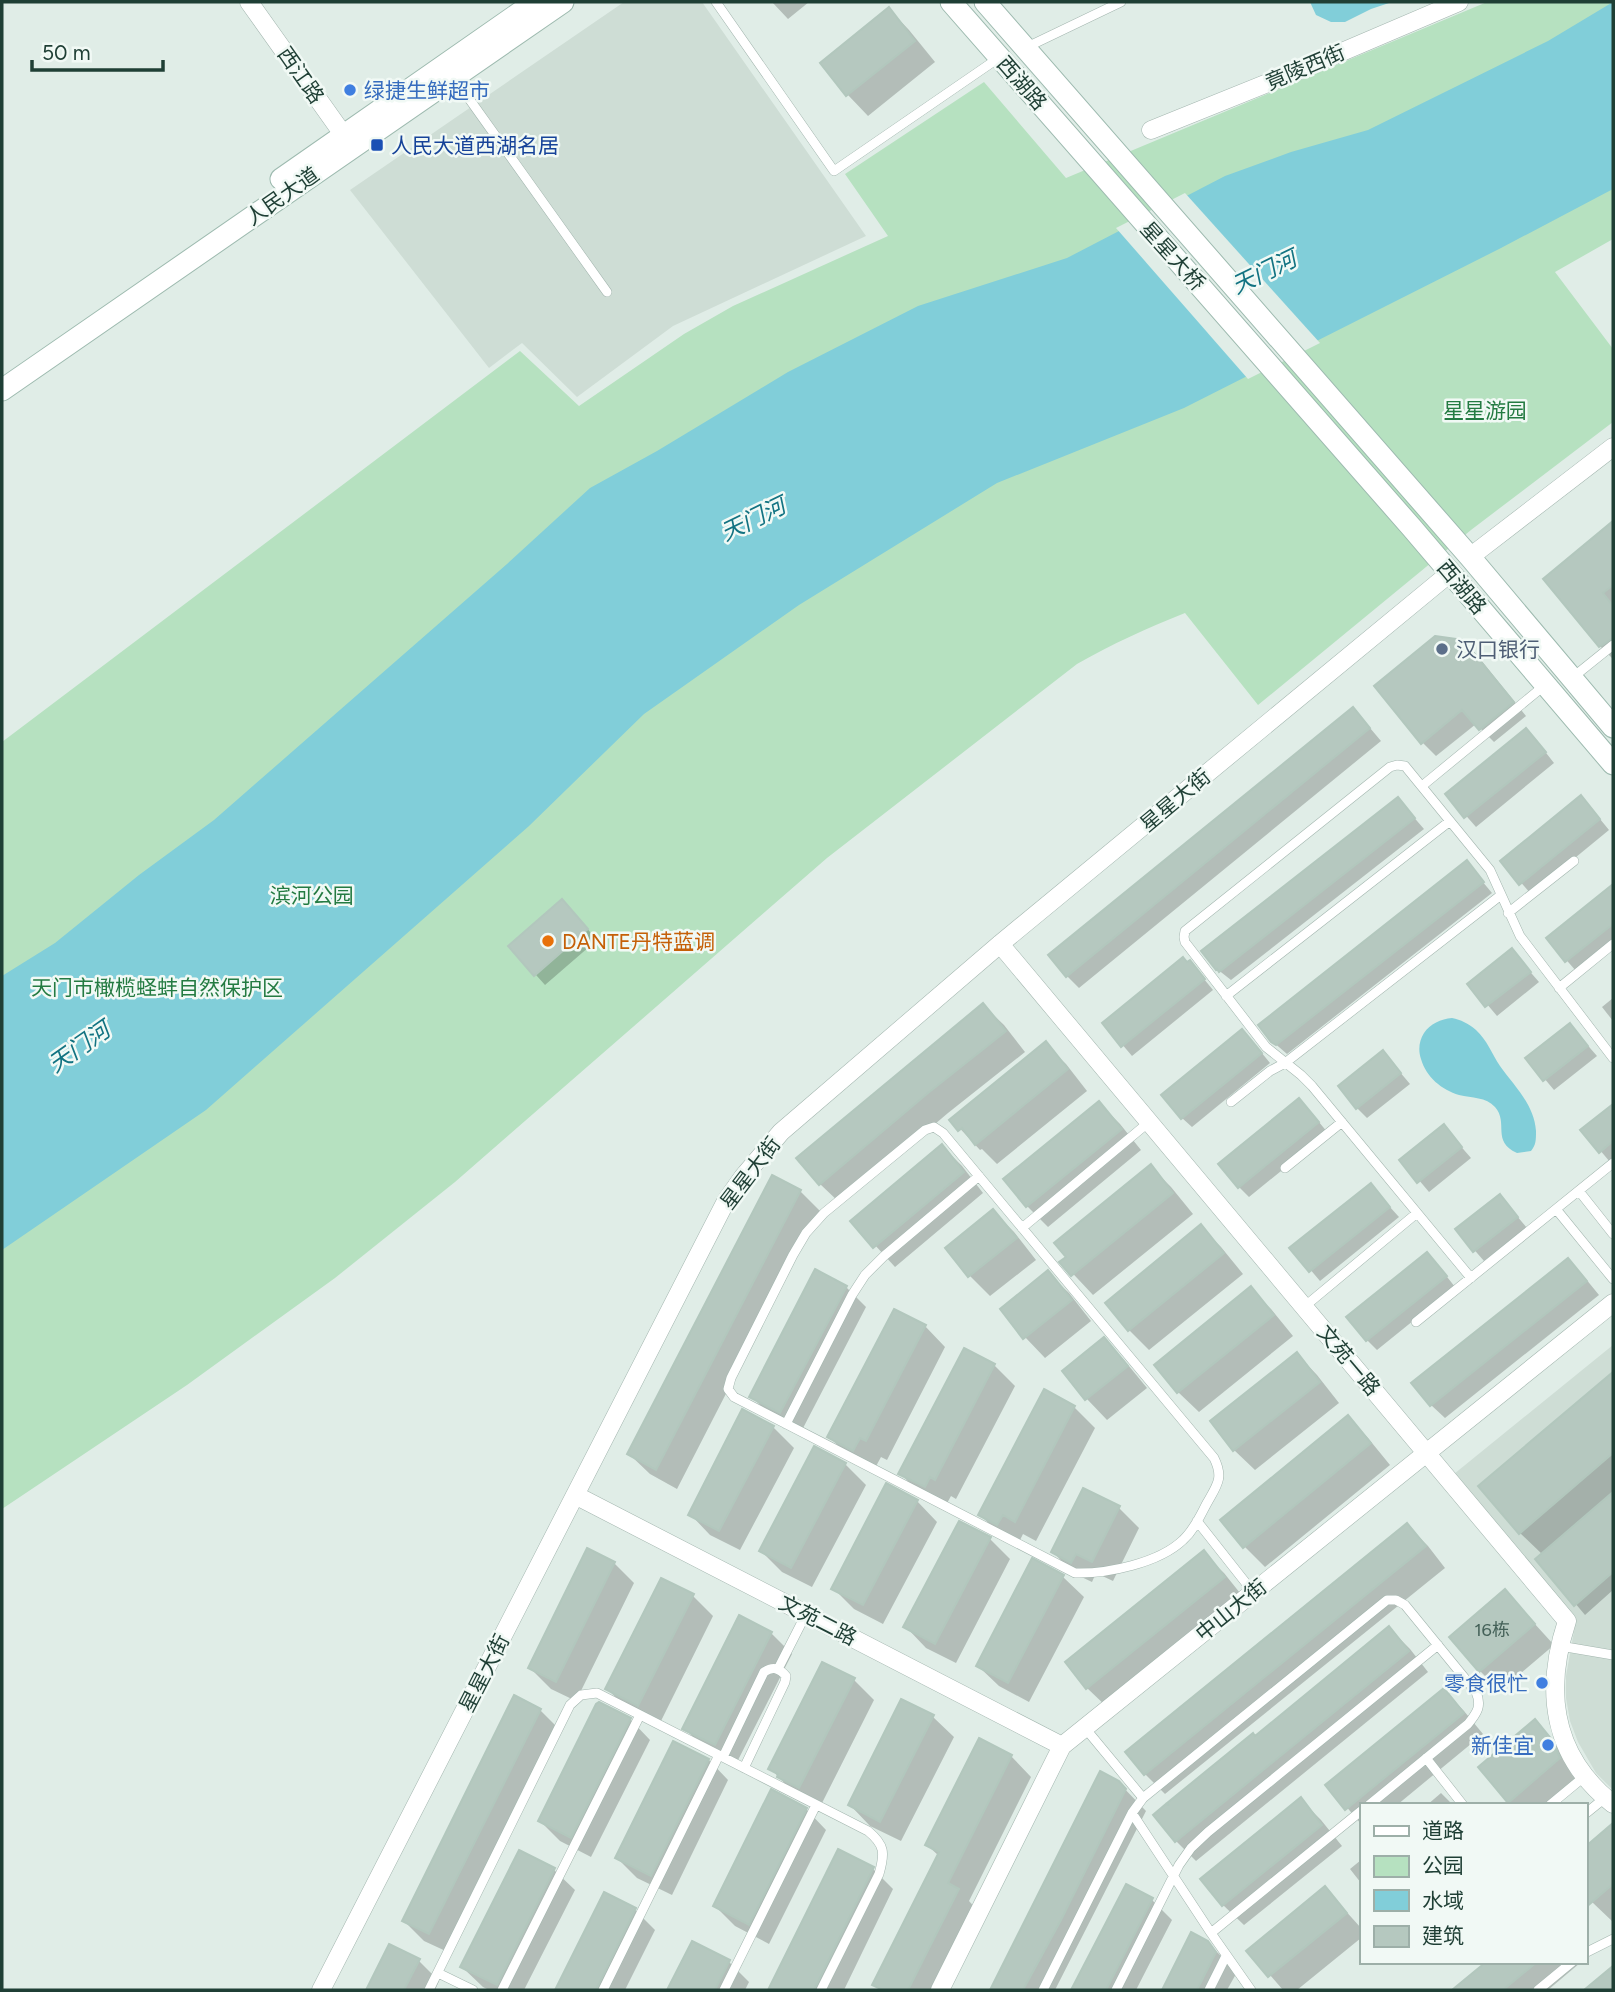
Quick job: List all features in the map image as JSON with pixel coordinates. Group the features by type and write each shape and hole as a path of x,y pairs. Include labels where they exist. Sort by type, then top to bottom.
{"main road":[{"name":"人民大道","path":"2,390 348,141 535,2"},
{"name":"人民大道","path":"2,373 348,141 454,77 563,2"},
{"name":"西湖路","path":"951,2 1092,164"},
{"name":"西湖路","path":"985,2 1115,150"},
{"name":"星星大桥","path":"1115,150 1330,396"},
{"name":"星星大桥","path":"1092,164 1310,410"},
{"name":"西湖路","path":"1330,396 1613,727"},
{"name":"西湖路","path":"1310,410 1613,764"}],"street":[{"name":"西江路","path":"249,2 348,141"},
{"name":"竟陵西街","path":"1151,130 1459,2"},
{"path":"1470,557 1613,447"},
{"name":"星星大街","path":"321,1990 726,1201 743,1177 781,1132 1000,944 1450,573"},
{"name":"文苑一路","path":"1000,944 1567,1621 1555,1670 1557,1715 1566,1744 1585,1776 1609,1800"},
{"name":"中山大街","path":"940,1990 1062,1746 1613,1303"},
{"name":"文苑二路","path":"575,1495 1062,1746"}],"lane":[{"path":"716,2 834,171 1000,58"},
{"path":"1025,48 1121,2"},
{"path":"454,77 607,292"},
{"path":"1572,678 1613,645"},
{"path":"1422,786 1546,685"},
{"path":"1471,1278 1312,1086 1266,1047 1185,942 1185,931 1390,767 1405,766 1490,870 1520,936 1613,1058"},
{"path":"1226,996 1450,821"},
{"path":"1508,913 1574,861"},
{"path":"1231,1102 1501,895"},
{"path":"1559,988 1613,944"},
{"path":"1022,1228 1149,1122"},
{"path":"1285,1168 1342,1122"},
{"path":"934,1127 943,1133 1022,1228 1214,1458 1219,1469 1219,1481 1185,1539 1167,1553 1147,1562 1075,1573 734,1397 729,1390 731,1378 806,1233 824,1213 925,1130 934,1127"},
{"path":"1416,1322 1613,1163"},
{"path":"786,1424 852,1295 865,1275 979,1176"},
{"path":"1579,1191 1613,1234"},
{"path":"1556,1209 1613,1279"},
{"path":"1304,1307 1418,1213"},
{"path":"1197,1521 1253,1592"},
{"path":"1043,1990 1132,1813 1143,1798 1387,1600 1396,1600 1405,1605 1480,1700 1477,1713 1468,1724 1371,1803"},
{"path":"778,1669 806,1614"},
{"path":"1116,1990 1191,1847 1437,1645"},
{"path":"1560,1646 1613,1655"},
{"path":"603,1990 764,1672 770,1668 778,1669 786,1676 785,1682 744,1768"},
{"path":"429,1990 570,1705 580,1695 597,1693 868,1831 879,1841 884,1857 879,1874 821,1990"},
{"path":"502,1990 640,1715"},
{"path":"1085,1728 1143,1798"},
{"path":"1426,1758 1461,1803"},
{"path":"1552,1803 1585,1776"},
{"path":"1587,1813 1609,1800"},
{"path":"724,1990 816,1805"},
{"path":"1210,1933 1360,1812"},
{"path":"1132,1813 1210,1933 1251,1990"},
{"path":"1587,1952 1613,1940"},
{"path":"1209,1990 1226,1956"},
{"path":"1538,1990 1570,1964"},
{"path":"438,1973 473,1990"}],"shaded area":[{"path":"624,2 702,2 866,236 673,326 577,397 522,343 489,368 350,190"},
{"path":"1613,1345 1613,1790 1596,1773 1578,1742 1570,1721 1566,1676 1576,1620 1454,1474"}],"green space":[{"name":"滨河公园","path":"1487,2 1613,2 1613,239 1555,272 1613,349 1613,422 1471,530 1258,705 1185,613 1077,664 827,858 455,1182 335,1278 187,1385 2,1509 2,742 520,351 579,406 684,334 733,306 888,236 845,174 984,82 1066,178"}],"water":[{"path":"1310,2 1392,2 1345,22 1331,22 1316,15"},
{"name":"天门市橄榄蛏蚌自然保护区","path":"1613,2 1613,189 1184,408 997,483 799,605 644,714 529,826 206,1110 2,1250 2,976 55,943 139,875 214,820 590,488 788,372 918,306 1067,258 1225,176 1291,152 1368,130 1548,41"},
{"path":"1452,1018 1467,1024 1480,1034 1528,1104 1536,1131 1531,1151 1517,1153 1509,1148 1502,1137 1501,1119 1495,1107 1483,1100 1447,1090 1436,1082 1423,1066 1420,1052 1422,1036 1433,1025"}],"pier":[{"path":"1185,193 1320,343 1248,379 1116,228"}],"building":[{"path":"889,7 915,41 846,96 820,63"},
{"path":"1613,521 1613,585 1603,593 1613,606 1613,638 1599,647 1543,579"},
{"path":"1435,636 1463,640 1514,702 1479,730 1462,710 1421,744 1374,686"},
{"path":"1353,707 1370,728 1066,977 1048,955"},
{"path":"1526,728 1546,752 1464,818 1445,794"},
{"path":"1581,795 1600,819 1519,885 1500,861"},
{"path":"1398,797 1415,818 1219,972 1216,970 1201,951"},
{"path":"1467,860 1484,882 1276,1045 1271,1042 1258,1025"},
{"path":"1613,884 1613,924 1565,962 1546,938"},
{"path":"562,899 588,929 534,976 508,946"},
{"path":"1512,948 1531,972 1485,1007 1467,984"},
{"path":"1183,957 1187,962 1190,960 1205,979 1121,1047 1102,1023"},
{"path":"983,1003 1006,1031 819,1185 796,1158"},
{"path":"1570,1023 1588,1046 1543,1081 1525,1058"},
{"path":"1242,1029 1262,1053 1181,1119 1161,1095"},
{"path":"1046,1041 1068,1069 975,1145 962,1128 958,1131 949,1120"},
{"path":"1383,1050 1401,1073 1356,1109 1338,1086"},
{"path":"1299,1098 1319,1122 1238,1188 1218,1164"},
{"path":"1099,1101 1122,1129 1026,1207 1003,1179"},
{"path":"1613,1104 1613,1141 1599,1153 1580,1130"},
{"path":"1444,1124 1462,1147 1417,1183 1399,1160"},
{"path":"942,1144 964,1172 873,1248 850,1221"},
{"path":"1151,1164 1173,1193 1071,1276 1059,1262 1066,1257 1054,1243"},
{"path":"772,1175 801,1190 656,1470 627,1454"},
{"path":"1371,1183 1390,1207 1309,1272 1289,1248"},
{"path":"1500,1194 1518,1217 1473,1252 1455,1229"},
{"path":"993,1209 1017,1238 968,1277 945,1248"},
{"path":"1201,1224 1224,1253 1128,1331 1105,1303"},
{"path":"1427,1252 1447,1276 1366,1341 1346,1317"},
{"path":"1568,1258 1587,1281 1430,1406 1411,1383"},
{"path":"815,1269 847,1286 780,1413 749,1397"},
{"path":"1048,1270 1072,1300 1023,1339 1000,1309"},
{"path":"1251,1286 1274,1315 1177,1393 1154,1365"},
{"path":"894,1309 926,1325 866,1441 860,1438 853,1451 827,1437"},
{"path":"1104,1337 1128,1366 1085,1400 1062,1371"},
{"path":"964,1348 995,1364 935,1480 930,1477 925,1487 898,1474"},
{"path":"1297,1352 1320,1382 1233,1451 1210,1421"},
{"path":"1613,1372 1613,1453 1519,1534 1478,1486"},
{"path":"1044,1389 1075,1406 1015,1522 1003,1515 997,1525 978,1515"},
{"path":"742,1409 774,1426 719,1531 688,1515"},
{"path":"1348,1415 1371,1443 1243,1548 1220,1520"},
{"path":"814,1446 846,1463 791,1568 759,1551"},
{"path":"886,1483 918,1500 863,1605 831,1589"},
{"path":"1083,1488 1120,1506 1092,1562 1076,1554 1071,1563 1051,1552"},
{"path":"1613,1492 1613,1572 1574,1606 1535,1559"},
{"path":"959,1521 991,1537 935,1644 903,1627"},
{"path":"1407,1523 1426,1546 1144,1775 1125,1752"},
{"path":"587,1548 615,1562 556,1682 528,1668"},
{"path":"1204,1550 1225,1577 1086,1689 1065,1662"},
{"path":"1032,1558 1064,1575 1008,1683 976,1666"},
{"path":"661,1578 694,1594 638,1706 605,1689"},
{"path":"1505,1589 1535,1624 1479,1672 1449,1637"},
{"path":"739,1615 772,1632 715,1745 682,1729"},
{"path":"1389,1626 1409,1651 1175,1842 1153,1815 1166,1804 1169,1805 1167,1803 1253,1733 1255,1736"},
{"path":"822,1662 855,1678 799,1788 777,1777 778,1774 768,1769"},
{"path":"1444,1688 1464,1713 1345,1810 1325,1785"},
{"path":"514,1695 541,1709 429,1934 402,1921"},
{"path":"901,1699 934,1715 880,1822 848,1805"},
{"path":"599,1702 631,1718 571,1838 538,1821"},
{"path":"1535,1719 1553,1741 1560,1758 1508,1803 1478,1767"},
{"path":"979,1738 1012,1755 948,1883 959,1889 908,1990 883,1990 872,1985 939,1852 925,1845"},
{"path":"673,1741 709,1759 651,1876 615,1858"},
{"path":"1100,1771 1119,1781 1126,1789 1061,1920 1023,1990 990,1990"},
{"path":"771,1789 807,1808 749,1925 713,1906"},
{"path":"1301,1797 1322,1825 1222,1906 1200,1879"},
{"path":"1613,1823 1613,1884 1587,1906 1587,1845"},
{"path":"838,1849 874,1867 814,1990 768,1990"},
{"path":"519,1850 555,1868 497,1985 460,1967"},
{"path":"1126,1884 1153,1898 1106,1990 1071,1990"},
{"path":"1325,1886 1347,1913 1268,1977 1246,1951"},
{"path":"604,1892 636,1908 596,1990 555,1990"},
{"path":"1191,1932 1208,1941 1216,1952 1197,1990 1162,1990"},
{"path":"692,1941 730,1960 715,1990 667,1990"},
{"path":"389,1944 420,1959 404,1990 366,1990"},
{"path":"1484,1964 1535,1964 1503,1990 1452,1990"},
{"path":"1613,1966 1613,1990 1584,1990"}],"place":[{"name":"绿捷生鲜超市","path":"350,90"},
{"name":"人民大道西湖名居","path":"377,145"},
{"name":"汉口银行","path":"1442,649"},
{"name":"DANTE丹特蓝调","path":"548,941"},
{"name":"零食很忙","path":"1542,1683"},
{"name":"新佳宜","path":"1548,1745"}],"water label":[{"name":"天门河","path":"1264,272"},
{"name":"天门河","path":"753,519"},
{"name":"天门河","path":"79,1047"}],"park label":[{"name":"星星游园","path":"1485,410"}]}
